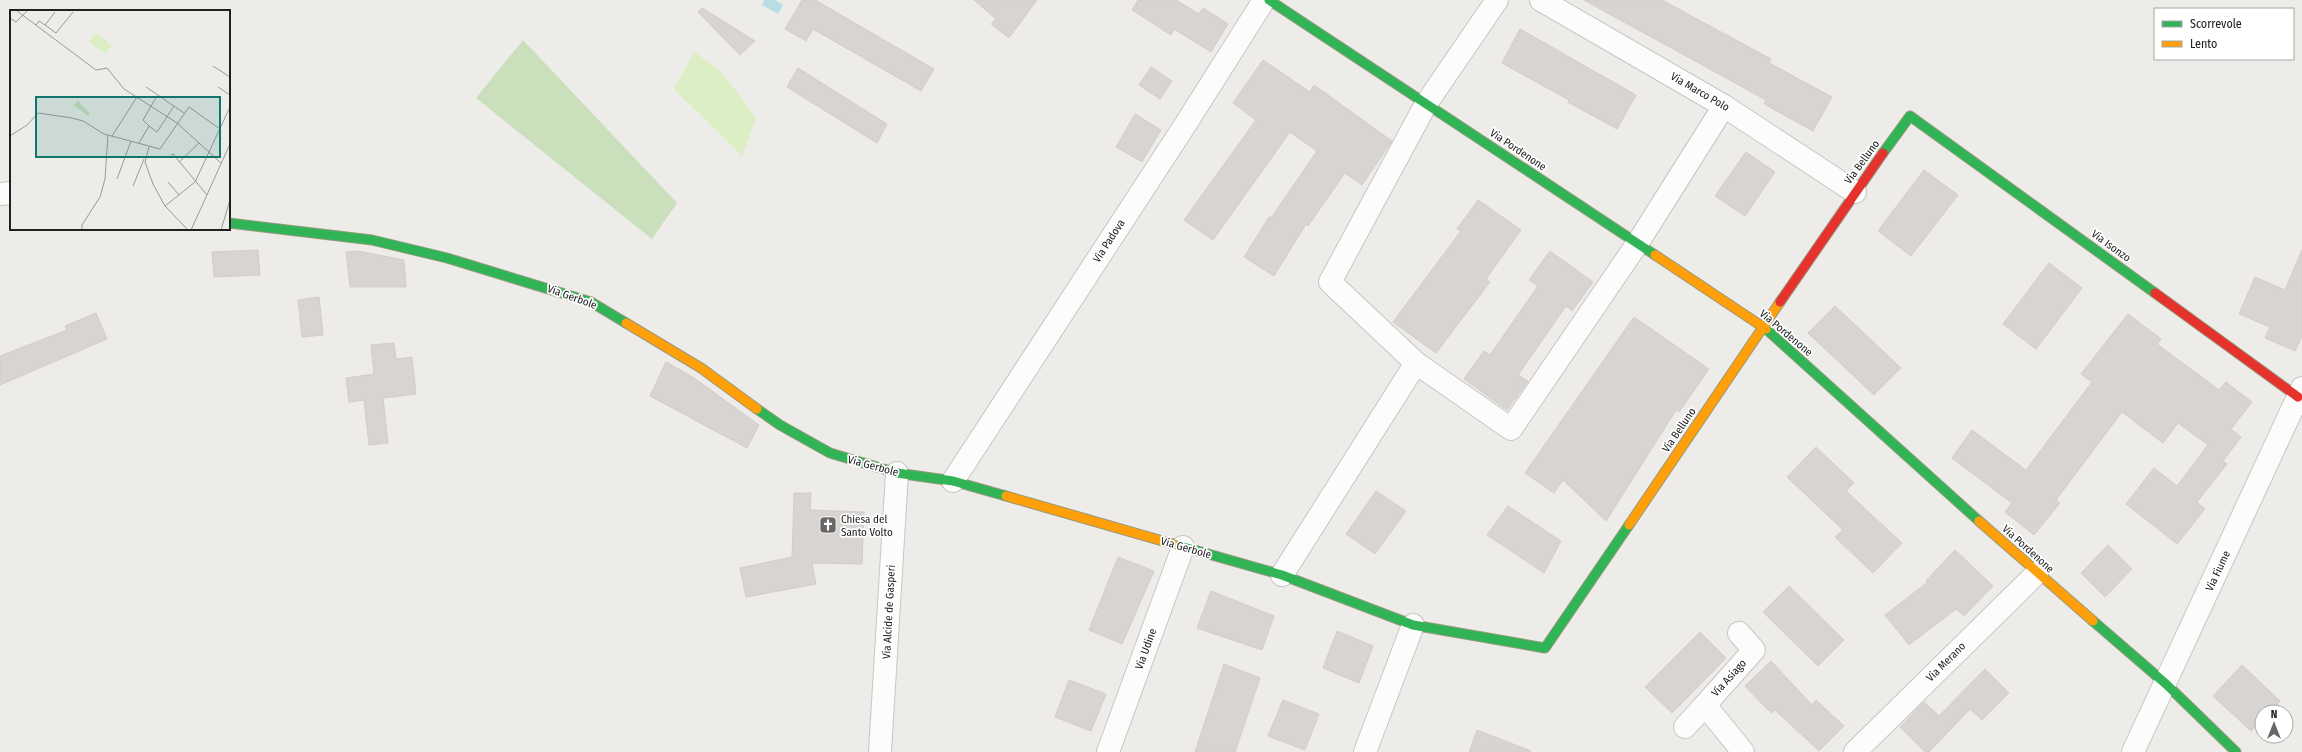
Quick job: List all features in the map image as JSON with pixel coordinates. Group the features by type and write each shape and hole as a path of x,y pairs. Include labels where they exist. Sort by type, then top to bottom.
{"street":[{"name":"Via Padova","path":"953,481 1187,122 1264,0"},
{"name":"Via Pordenone","path":"1269,0 1764,327 2036,573 2166,684 2236,752"},
{"path":"1497,0 1426,104 1330,282 1416,363 1511,429 1638,244 1724,106"},
{"name":"Via Marco Polo","path":"1540,0 1724,106 1855,192"},
{"name":"Via Belluno","path":"1413,625 1545,648 1855,192 1910,116"},
{"name":"Via Isonzo","path":"1910,116 2300,393"},
{"path":"0,194 10,193"},
{"name":"Via Gerbole","path":"230,223 372,240 447,258 591,302 701,368 780,425 830,453 897,473 953,481 1282,575 1413,625"},
{"path":"1282,575 1416,363"},
{"name":"Via Fiume","path":"2133,752 2166,684 2300,393"},
{"name":"Via Alcide de Gasperi","path":"880,752 897,473"},
{"name":"Via Udine","path":"1108,752 1183,547"},
{"name":"Via Merano","path":"1855,752 2036,573"},
{"path":"1365,752 1413,625"},
{"name":"Via Asiago","path":"1685,727 1754,650 1739,633"},
{"name":"Via Asiago","path":"1705,705 1743,752"}],"green space":[{"path":"523,40 677,203 652,239 476,98"},
{"path":"694,52 721,71 756,118 742,156 674,89"}],"water":[{"path":"764,0 775,0 783,5 778,14 762,5"}],"building":[{"path":"802,0 815,0 934,69 921,91 813,29 806,41 785,29"},
{"path":"974,0 1037,0 1009,38 991,24 996,19"},
{"path":"1138,0 1176,0 1199,14 1203,8 1228,24 1211,52 1174,29 1171,35 1132,10"},
{"path":"1584,0 1662,0 1771,59 1769,63 1832,97 1813,131 1764,104 1766,100"},
{"path":"702,8 755,41 740,55 698,12"},
{"path":"1520,29 1636,95 1617,129 1568,102 1569,100 1502,63"},
{"path":"1263,60 1310,92 1314,85 1392,141 1362,185 1345,173 1308,226 1306,224 1274,276 1244,257 1269,217 1271,218 1317,151 1290,132 1213,240 1184,220 1256,120 1233,103"},
{"path":"1151,67 1172,81 1160,99 1139,85"},
{"path":"798,68 887,124 877,143 787,87"},
{"path":"1135,114 1161,130 1142,162 1116,147"},
{"path":"1746,152 1775,172 1745,216 1715,196"},
{"path":"1924,170 1958,195 1911,256 1878,231"},
{"path":"1478,200 1521,230 1486,279 1490,282 1436,353 1393,322 1461,231 1457,229"},
{"path":"258,250 260,275 214,277 212,252"},
{"path":"2302,250 2302,336 2295,351 2265,338 2270,327 2239,314 2255,277 2285,290"},
{"path":"358,251 404,260 406,287 350,287 346,252"},
{"path":"1550,251 1593,282 1572,311 1566,306 1518,375 1528,381 1507,410 1464,379 1484,351 1490,355 1538,286 1529,280"},
{"path":"2049,263 2082,288 2036,349 2003,324"},
{"path":"319,297 323,335 302,337 298,300"},
{"path":"1835,306 1901,368 1874,395 1808,333"},
{"path":"96,313 107,339 0,385 0,356 67,330 65,326"},
{"path":"2128,314 2161,339 2157,344 2219,390 2226,382 2252,402 2231,429 2241,437 2223,461 2227,464 2197,502 2205,509 2177,544 2126,504 2154,468 2177,486 2208,445 2178,423 2163,443 2122,412 2056,500 2060,503 2034,535 2005,512 2012,503 1952,458 1972,430 2026,470 2092,382 2081,374"},
{"path":"1634,317 1709,369 1679,412 1676,410 1606,521 1563,480 1554,493 1525,473"},
{"path":"394,343 396,359 412,357 416,394 383,398 388,443 369,445 364,400 349,402 346,378 374,374 371,345"},
{"path":"666,362 694,378 759,425 747,448 650,396"},
{"path":"1816,447 1854,483 1846,491 1902,543 1873,573 1835,537 1843,530 1787,477"},
{"path":"1376,491 1406,511 1375,554 1346,534"},
{"path":"794,493 811,493 810,510 864,512 862,564 812,563 816,584 746,597 740,568 792,557"},
{"path":"1508,506 1561,541 1544,573 1487,535"},
{"path":"2108,545 2132,569 2105,597 2081,573"},
{"path":"1955,550 1993,586 1964,616 1956,609 1909,645 1885,615 1928,582 1926,581"},
{"path":"1118,557 1154,571 1122,644 1089,630"},
{"path":"1789,586 1844,640 1818,666 1763,612"},
{"path":"1211,591 1274,616 1262,650 1197,628"},
{"path":"1337,631 1373,646 1359,683 1323,668"},
{"path":"1700,632 1726,658 1672,713 1645,687"},
{"path":"1771,661 1812,705 1816,700 1844,726 1819,751 1775,710 1771,713 1745,686"},
{"path":"1224,664 1260,678 1235,752 1195,752"},
{"path":"2242,665 2280,701 2277,704 2254,704 2254,728 2251,731 2213,696"},
{"path":"1985,669 2009,693 1982,720 1970,709 1929,752 1925,752 1900,727 1924,702 1939,716"},
{"path":"1069,680 1106,694 1091,731 1055,717"},
{"path":"1283,700 1319,714 1305,750 1268,736"},
{"path":"1477,730 1531,751 1469,752"}],"traffic: fast":[{"path":"1269,0 1655,255"},
{"path":"1883,153 1910,116 2155,293"},
{"path":"230,223 372,240 447,258 591,302 626,323"},
{"path":"1766,329 1979,521"},
{"path":"757,409 780,425 830,453 897,473 953,481 1006,496"},
{"path":"1173,544 1282,575 1413,625 1545,648 1629,525"},
{"path":"2093,621 2166,684 2236,752"}],"traffic: slow":[{"path":"1655,255 1766,329"},
{"path":"1629,525 1780,302"},
{"path":"626,323 701,368 757,409"},
{"path":"1006,496 1173,544"},
{"path":"1979,521 2093,621"}],"traffic: jam":[{"path":"1780,302 1883,153"},
{"path":"2155,293 2298,397"}],"place":[{"name":"Chiesa del Santo Volto","path":"828,525"}]}
